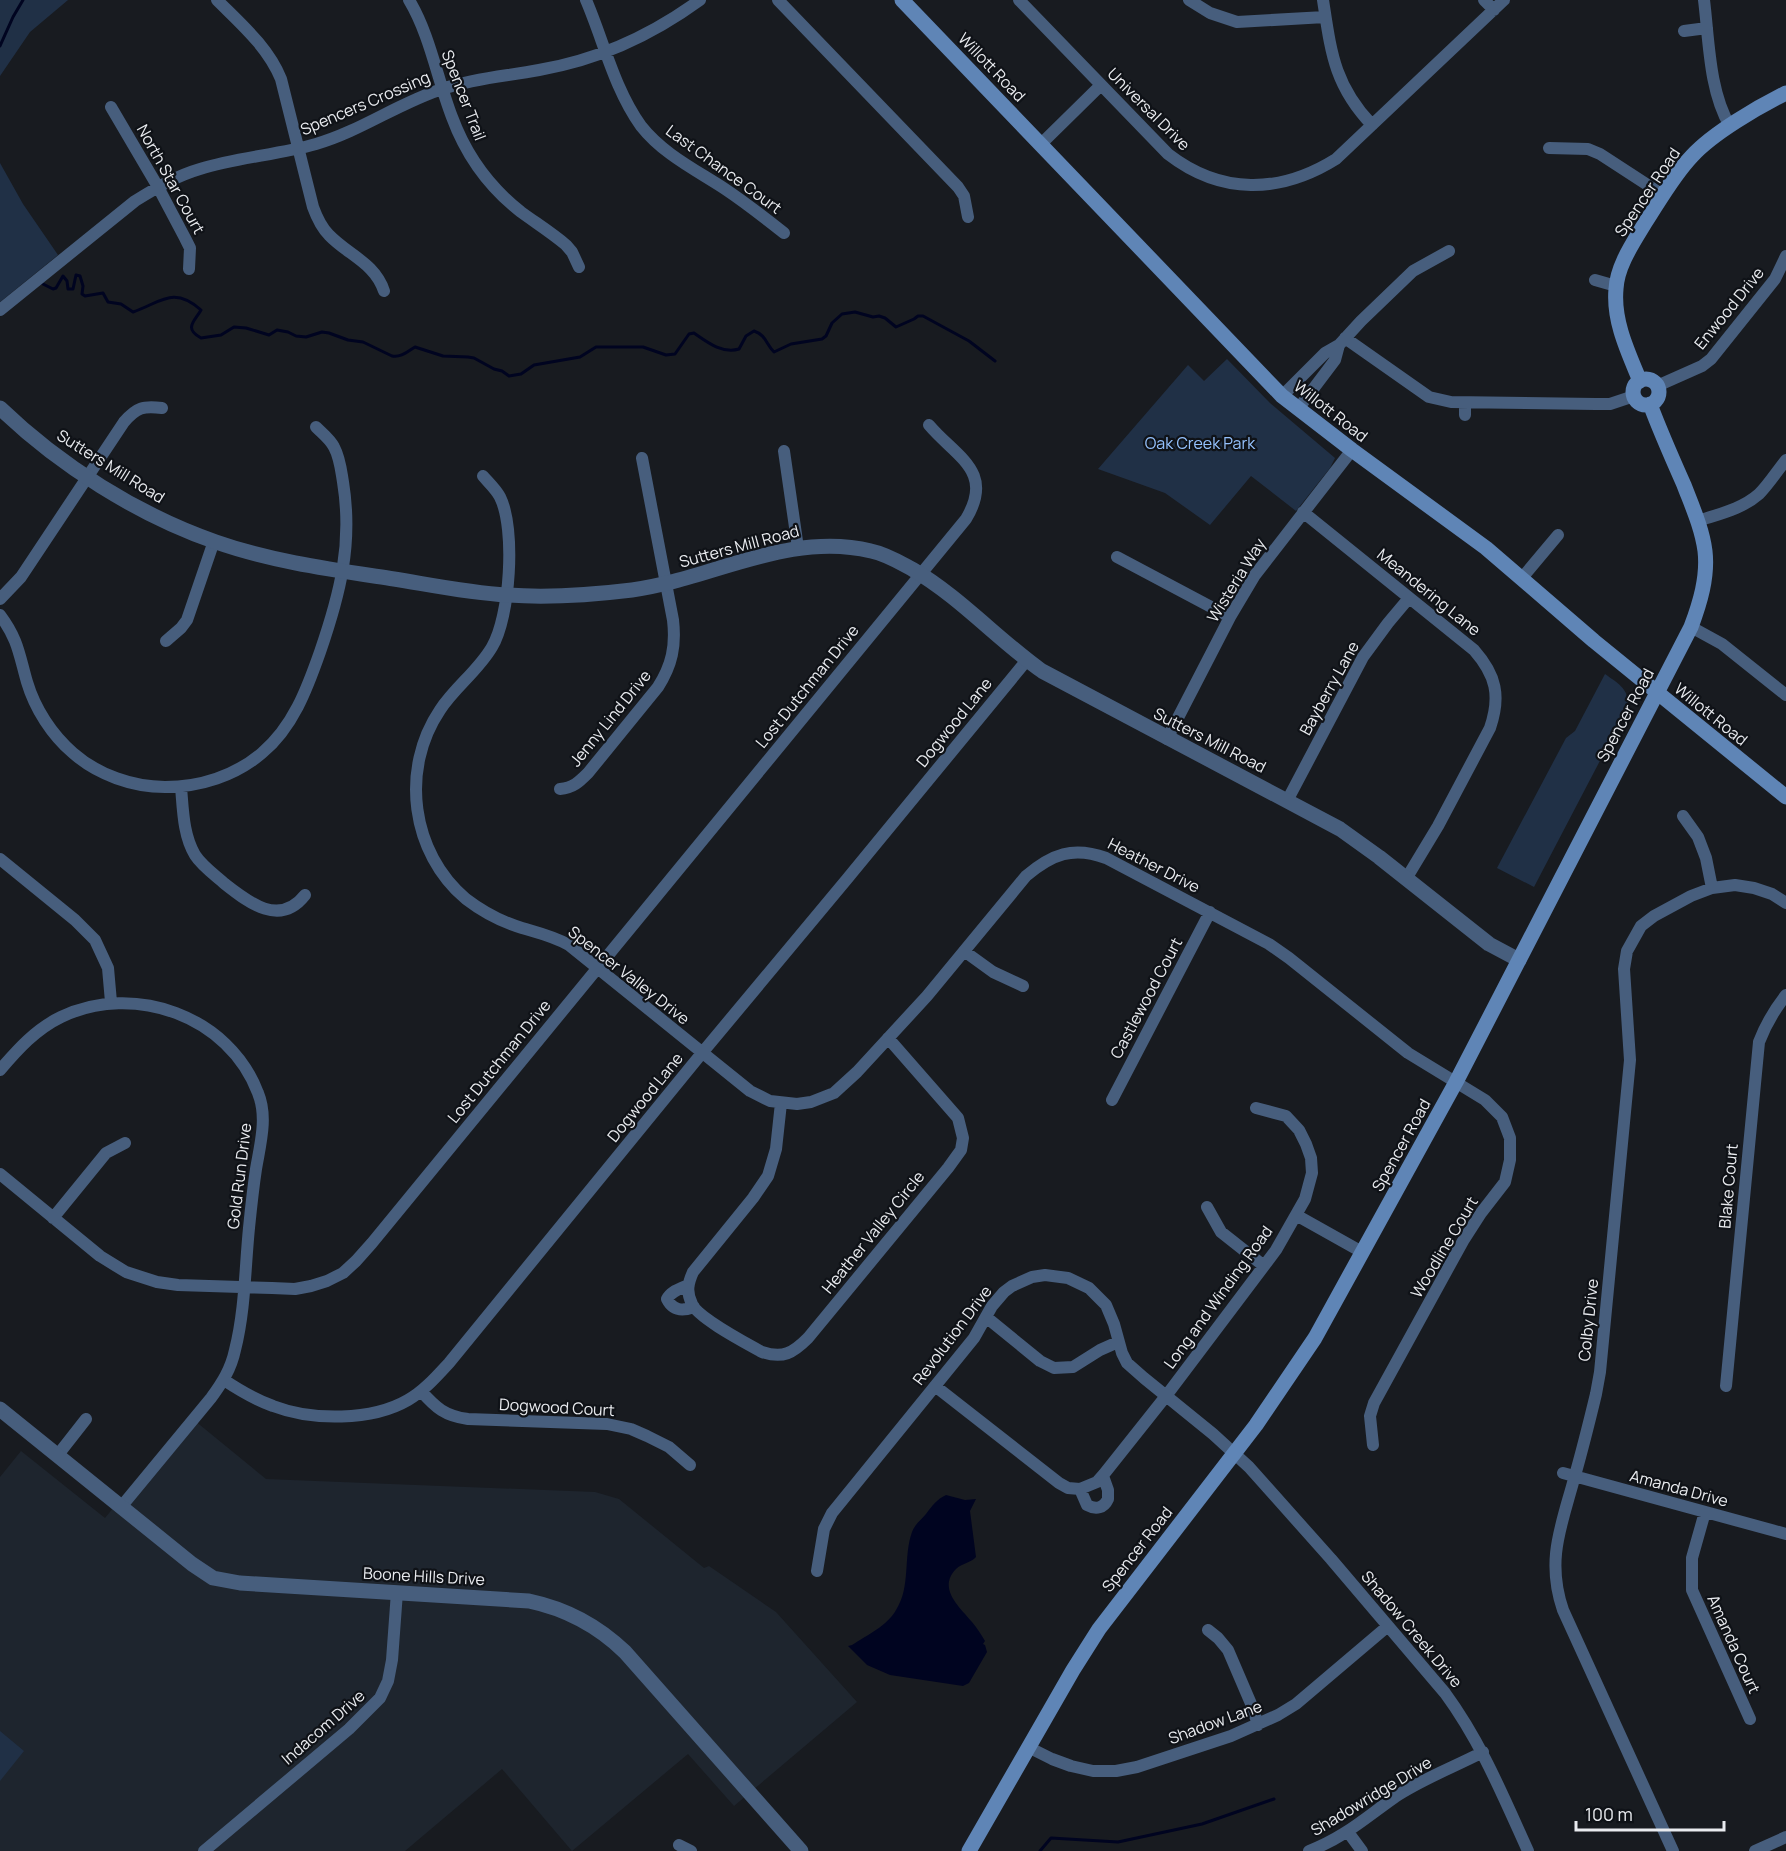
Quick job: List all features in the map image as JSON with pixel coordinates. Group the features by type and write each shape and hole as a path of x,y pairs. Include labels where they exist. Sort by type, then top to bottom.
{"main road":[{"name":"Willott Road","path":"902,0 1282,396 1486,548 1594,641 1786,797"},
{"name":"Spencer Road","path":"1640,381 1617,317 1616,286 1629,250 1680,169 1693,154 1730,126 1786,93"},
{"path":"1640,381 1651,381 1657,386 1658,395 1650,404 1638,402 1634,396 1634,389 1640,381"},
{"name":"Spencer Road","path":"969,1851 1099,1629 1235,1453 1295,1370 1330,1312 1456,1082 1691,627 1702,593 1706,567 1705,551 1698,521 1650,404"}],"street":[{"path":"217,0 259,44 276,68 281,79 313,207 322,227 331,237 372,269 381,281 384,291"},
{"name":"Spencer Trail","path":"409,0 422,26 460,137 476,164 497,191 566,245 579,267"},
{"name":"Last Chance Court","path":"585,0 614,74 633,112 654,140 680,161 744,202 784,233"},
{"name":"Spencers Crossing","path":"0,310 135,201 158,187 198,169 298,149 339,136 442,88 561,65 606,53 667,23 700,0"},
{"path":"778,0 958,187 963,196 968,217"},
{"name":"Universal Drive","path":"1019,0 1176,161 1205,176 1235,184 1254,186 1273,185 1305,176 1336,159 1504,0"},
{"path":"1189,0 1210,13 1237,22 1325,17"},
{"path":"1323,0 1328,39 1341,80 1351,100 1372,125"},
{"path":"1484,0 1494,10"},
{"path":"1704,0 1718,98 1722,112 1730,126"},
{"path":"1684,31 1707,28"},
{"path":"1041,144 1101,85"},
{"name":"North Star Court","path":"111,107 158,187 190,248 189,269"},
{"path":"1549,148 1588,149 1600,154 1663,195"},
{"path":"1282,396 1413,271 1449,251"},
{"name":"Enwood Drive","path":"1657,386 1711,360 1775,279 1786,256"},
{"path":"1595,280 1616,286"},
{"path":"1342,341 1429,397 1451,402 1465,409 1610,404 1634,396"},
{"path":"1298,409 1335,360 1342,341"},
{"name":"Sutters Mill Road","path":"0,408 34,439 88,477 161,519 214,541 291,561 343,571 507,595 579,594 632,590 665,584 798,548 821,545 867,550 891,558 945,591 1027,660 1058,681 1340,829 1489,944 1519,960"},
{"path":"0,599 21,577 130,415 137,409 162,408"},
{"name":"Lost Dutchman Drive","path":"0,1174 100,1256 120,1269 141,1278 178,1285 295,1288 327,1281 343,1273 356,1261 966,519 983,482 929,425"},
{"path":"0,615 14,637 20,652 32,698 50,728 74,754 104,773 145,786 181,787 226,775 242,767 263,752 290,721 299,706 336,606 343,571 346,519 342,474 334,446 316,428"},
{"name":"Wisteria Way","path":"1167,739 1230,617 1255,575 1352,450"},
{"path":"784,451 798,548"},
{"name":"Jenny Lind Drive","path":"560,789 568,789 578,784 666,675 672,660 675,634 642,458"},
{"path":"1698,521 1731,510 1752,499 1786,460"},
{"name":"Spencer Valley Drive","path":"483,476 500,497 504,508 508,546 504,618 493,646 483,661 440,709 427,734 417,770 418,822 432,855 441,872 466,899 495,918 524,929 556,937 569,945 750,1091 770,1101 781,1103"},
{"name":"Meandering Lane","path":"1303,512 1474,650 1484,662 1495,687 1496,700 1492,721 1434,834 1406,879"},
{"path":"1522,578 1558,535"},
{"path":"166,641 187,620 214,541"},
{"path":"1117,556 1230,617"},
{"name":"Bayberry Lane","path":"1287,801 1363,657 1410,598"},
{"path":"1691,627 1722,644 1786,694"},
{"name":"Dogwood Lane","path":"224,1380 272,1406 288,1411 324,1416 369,1414 386,1410 408,1401 421,1392 449,1363 1027,660"},
{"path":"181,787 185,824 190,843 196,855 216,876 255,905 266,909 280,910 292,907 300,902 305,894"},
{"path":"1683,816 1698,837 1706,858 1712,888"},
{"name":"Heather Drive","path":"781,1103 811,1102 834,1093 846,1083 964,951 1026,876 1050,858 1077,851 1106,858 1260,939 1289,958 1408,1053 1456,1082"},
{"path":"1,863 75,920 95,940 108,968 111,1002"},
{"name":"Colby Drive","path":"1673,1851 1575,1639 1557,1591 1554,1574 1557,1540 1569,1476 1596,1394 1604,1336 1630,1060 1624,969 1627,951 1641,926 1654,916 1691,896 1712,888 1735,885 1772,894 1786,903"},
{"name":"Castlewood Court","path":"1112,1100 1210,912"},
{"path":"964,951 993,972 1023,986"},
{"name":"Blake Court","path":"1726,1386 1759,1042 1773,1012 1786,995"},
{"name":"Gold Run Drive","path":"0,1070 26,1041 43,1028 74,1012 111,1002 139,1003 190,1018 205,1026 234,1052 260,1095 262,1123 244,1287 236,1347 231,1366 211,1398 122,1507"},
{"name":"Heather Valley Circle","path":"781,1103 776,1149 768,1176 693,1272 688,1285 674,1291 667,1299 676,1309 694,1307 702,1315 762,1352 772,1355 789,1353 808,1338 961,1150 963,1138 958,1118 888,1038"},
{"name":"Woodline Court","path":"1373,1445 1370,1416 1374,1402 1463,1241 1505,1182 1508,1172 1510,1138 1502,1117 1485,1100 1456,1082"},
{"name":"Long and Winding Road","path":"1102,1476 1166,1396 1276,1250 1305,1199 1312,1173 1311,1158 1306,1144 1292,1120 1281,1114 1256,1108"},
{"path":"53,1218 106,1153 125,1143"},
{"path":"1207,1207 1221,1232 1264,1266"},
{"path":"1296,1215 1362,1252"},
{"name":"Revolution Drive","path":"817,1571 824,1529 832,1513 974,1338 992,1306 1004,1292 1023,1280 1045,1275 1068,1278 1089,1288 1106,1305 1127,1363 1235,1453"},
{"path":"688,1285 694,1307"},
{"path":"986,1317 1040,1361 1054,1368 1073,1367 1118,1342"},
{"path":"935,1386 1068,1488 1080,1489 1097,1482 1102,1476 1108,1490 1108,1498 1102,1506 1095,1509 1087,1505 1080,1489"},
{"name":"Dogwood Court","path":"421,1392 442,1412 453,1417 607,1424 631,1429 669,1448 690,1465"},
{"name":"Boone Hills Drive","path":"0,1409 192,1564 213,1578 240,1583 529,1601 556,1608 591,1624 613,1640 649,1678 801,1851"},
{"path":"57,1456 86,1419"},
{"name":"Shadow Creek Drive","path":"1235,1453 1445,1693 1483,1752 1528,1851"},
{"name":"Amanda Drive","path":"1569,1476 1786,1534"},
{"name":"Amanda Court","path":"1705,1512 1692,1558 1692,1590 1750,1719"},
{"name":"Indacom Drive","path":"204,1851 356,1723 380,1698 388,1681 392,1660 397,1592"},
{"name":"Shadow Lane","path":"1028,1747 1052,1759 1093,1771 1116,1771 1137,1767 1258,1725 1278,1715 1296,1704 1388,1626"},
{"path":"1208,1630 1228,1650 1258,1725"},
{"name":"Shadowridge Drive","path":"1309,1851 1348,1832 1413,1786 1483,1752"},
{"path":"1348,1832 1362,1851"},
{"path":"1755,1851 1786,1837"}],"shaded area":[{"path":"189,1416 266,1479 595,1492 619,1499 704,1568 709,1566 776,1612 857,1702 734,1806 688,1754 572,1851 502,1769 405,1851 0,1851 0,1477 21,1451 105,1518"},
{"path":"946,1495 965,1500 976,1499 970,1511 976,1557 956,1569 949,1584 952,1597 985,1641 983,1644 987,1652 969,1683 963,1686 890,1675 867,1665 848,1646 882,1625 896,1610 904,1592 912,1532 916,1524 935,1503"}],"green space":[{"path":"0,0 68,0 30,32 0,76"},
{"path":"0,163 23,204 58,255 0,302"},
{"name":"Oak Creek Park","path":"1227,359 1270,403 1335,458 1330,468 1296,511 1251,476 1210,525 1165,493 1098,469 1188,365 1204,381"},
{"path":"1605,674 1623,688 1628,702 1627,709 1534,887 1497,868 1566,738 1575,731"},
{"path":"0,1731 24,1751 0,1781"}],"waterway":[{"path":"0,46 23,0"},
{"path":"43,284 53,289 56,288 63,276 67,281 68,289 73,289 76,275 80,276 83,286 82,294 85,296 103,293 108,302 121,304 133,312 167,298 182,298 201,310 192,324 193,331 201,338 221,335 234,327 269,335 277,330 306,337 322,332 363,342 392,356 401,355 415,347 443,356 474,358 509,376 521,374 534,365 580,357 596,347 643,347 666,355 675,354 689,334 694,333 721,349 733,350 739,349 746,336 754,331 763,337 774,352 791,344 822,339 826,336 832,323 842,314 855,312 885,318 896,327 918,316 923,316 969,341 995,361"},
{"path":"1040,1851 1051,1838 1118,1842 1202,1824 1274,1799"}]}
